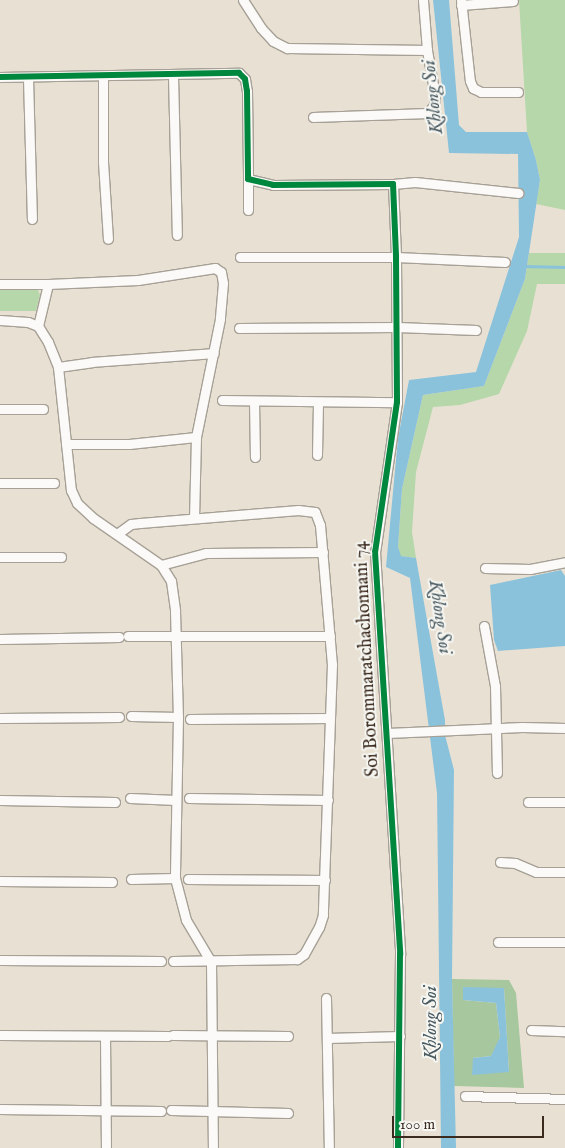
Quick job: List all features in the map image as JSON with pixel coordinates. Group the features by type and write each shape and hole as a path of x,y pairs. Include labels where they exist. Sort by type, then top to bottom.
{"street":[{"path":"243,0 261,28 273,40 287,48 427,50"},
{"path":"313,117 428,113 434,106 435,96 427,50 423,0"},
{"path":"513,1 461,2 470,81 473,88 481,92 518,92"},
{"path":"0,77 173,76 239,72 245,79 247,91 248,210"},
{"path":"103,76 103,162 108,239"},
{"path":"173,76 178,235"},
{"path":"28,78 32,219"},
{"path":"248,179 273,185 393,184 415,182 518,193"},
{"name":"Soi Borommaratchachonnani 74","path":"393,184 397,327 396,402 375,552 400,954 398,1148"},
{"path":"240,257 396,257 505,262"},
{"path":"0,284 138,280 215,268 221,272 223,283 214,354 196,437 194,518"},
{"path":"38,326 48,284"},
{"path":"0,320 20,321 38,326 48,342 58,367 71,490 77,503 93,518 161,565 172,581 176,611 178,717 175,878 186,920 211,962 213,1148"},
{"path":"238,328 397,327 476,330"},
{"path":"58,367 92,362 214,354"},
{"path":"222,400 396,402"},
{"path":"254,401 255,457"},
{"path":"317,455 318,402"},
{"path":"0,409 43,409"},
{"path":"66,444 129,444 196,437"},
{"path":"0,483 54,483"},
{"path":"117,534 131,524 298,510 315,512 320,525 332,664 323,915 313,941 304,954 296,959 288,961 173,961"},
{"path":"161,565 206,553 323,552"},
{"path":"0,557 61,557"},
{"path":"485,568 530,569 565,562"},
{"path":"484,626 496,686 497,773"},
{"path":"128,636 330,636"},
{"path":"0,638 118,637"},
{"path":"131,716 178,717"},
{"path":"0,718 119,717"},
{"path":"190,719 330,718"},
{"path":"387,733 565,728"},
{"path":"130,798 176,800"},
{"path":"190,798 328,800"},
{"path":"0,800 115,802"},
{"path":"528,802 565,802"},
{"path":"500,862 515,863 536,872 565,872"},
{"path":"131,879 175,878"},
{"path":"188,879 324,880"},
{"path":"0,881 112,882"},
{"path":"498,942 565,942"},
{"path":"0,960 161,961"},
{"path":"326,998 329,1148"},
{"path":"531,1030 565,1031"},
{"path":"0,1035 171,1036 212,1034 288,1036"},
{"path":"105,1036 106,1148"},
{"path":"327,1038 400,1036"},
{"path":"465,1096 565,1099"},
{"path":"0,1109 161,1111"},
{"path":"171,1110 288,1113"}],"green space":[{"path":"519,0 565,0 565,210 536,204 540,180 527,132"},
{"path":"529,253 565,253 565,284 537,284 527,331 499,394 460,405 433,407 416,472 412,532 416,558 400,556 398,547 402,489 423,395 484,386 525,279"},
{"path":"37,288 40,295 36,311 0,311 0,289"},
{"path":"452,979 509,980 516,993 524,1088 454,1086","holes":["504,988 509,1072 473,1058 491,1056 495,1051 500,1037 496,1003 463,1000"]}],"water":[{"path":"433,0 449,0 459,125 466,132 527,132 540,180 525,279 484,386 423,395 402,489 398,547 401,556 416,558 445,720 445,735 454,770 452,979 456,1148 441,1148 437,793 410,578 386,567 398,438 409,380 476,372 519,237 518,154 449,153"},
{"path":"561,570 565,576 565,646 498,651 494,640 490,585"},
{"path":"463,987 504,988 509,1072 472,1075 473,1058 491,1056 500,1037 496,1003 463,1000"}],"waterway":[{"path":"523,266 565,267"}],"cycle path":[{"path":"0,77 239,73 245,79 247,91 248,179 273,185 393,184 396,257 397,402 375,552 400,954 398,1148"}],"water label":[{"name":"Khlong Soi","path":"434,97"},
{"name":"Khlong Soi","path":"439,617"},
{"name":"Khlong Soi","path":"432,1023"}]}
